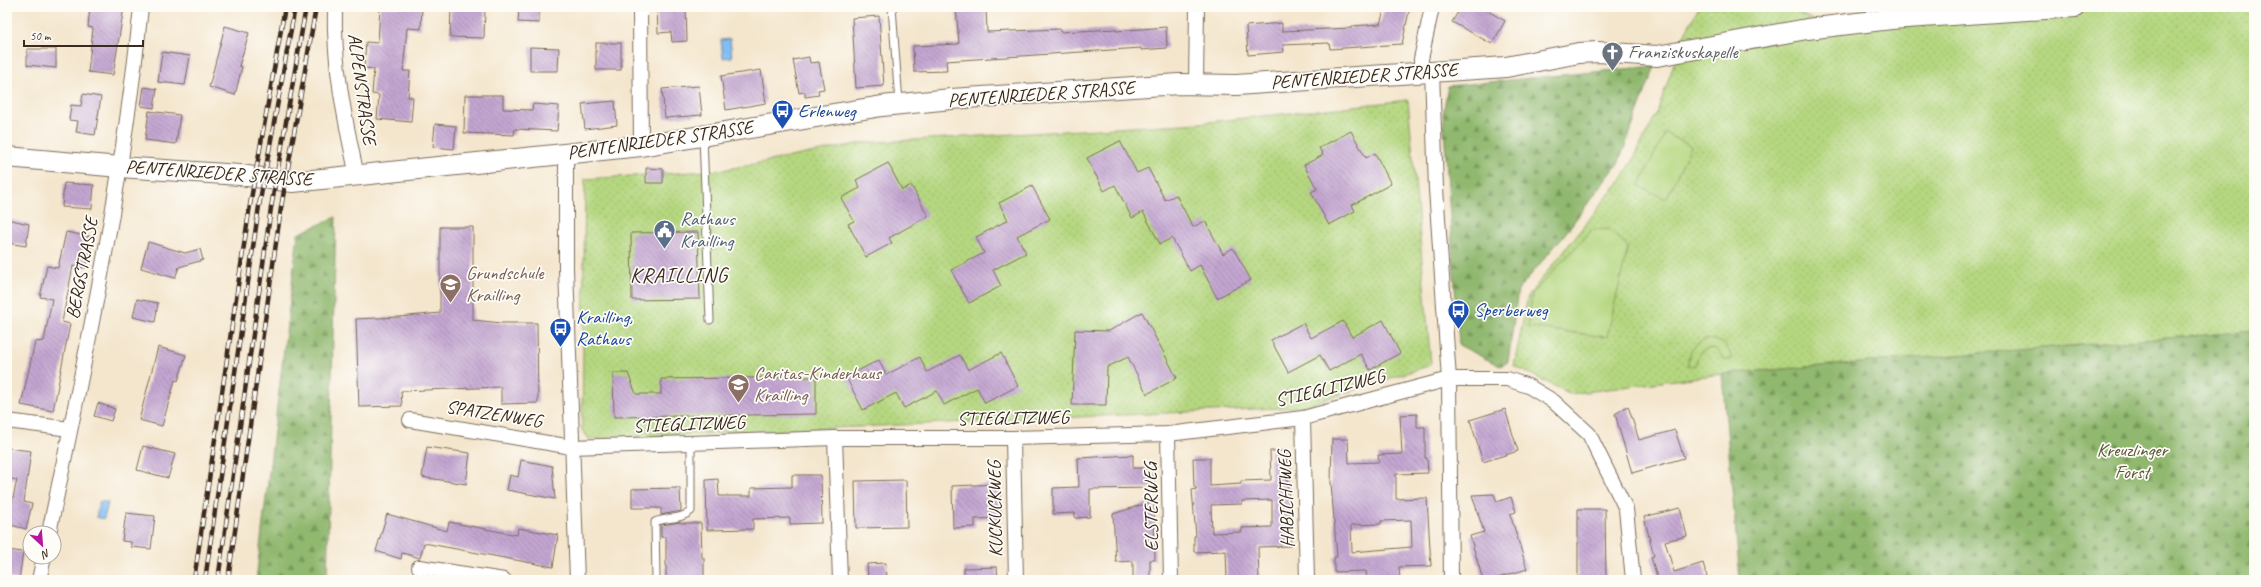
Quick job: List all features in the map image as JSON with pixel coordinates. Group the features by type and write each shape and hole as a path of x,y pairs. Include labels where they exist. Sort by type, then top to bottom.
{"street":[{"name":"BERGSTRASSE","path":"51,525 120,167 141,7"},
{"name":"ALPENSTRASSE","path":"336,7 334,37 342,110 357,176"},
{"path":"640,7 641,146"},
{"path":"1196,84 1198,7"},
{"path":"1432,7 1421,59 1427,72 1449,379 1451,580"},
{"name":"PENTENRIEDER STRASSE","path":"7,157 120,167 240,174 293,182 641,146 704,137 782,122 951,99 1196,84 1236,85 1506,67 1579,53 1598,52 1657,56 1807,29 1884,20 2075,7"},
{"path":"566,154 566,269 577,580"},
{"name":"STIEGLITZWEG","path":"572,447 836,438 1013,438 1168,434 1302,418 1449,379 1506,379 1528,386 1552,401 1589,434 1626,509 1633,580"},
{"name":"HABICHTWEG","path":"1302,418 1307,580"},
{"name":"SPATZENWEG","path":"410,420 572,447"},
{"path":"7,421 70,429"},
{"name":"ELSTERWEG","path":"1168,434 1171,580"},
{"path":"836,438 840,580"},
{"name":"KUCKUCKWEG","path":"1013,438 1016,580"},
{"path":"39,580 42,565"},
{"path":"419,567 504,580"}],"lane":[{"path":"892,7 899,105"},
{"path":"704,137 710,320"},
{"path":"656,580 655,522 662,519 685,516 691,511 691,443"}],"green space":[{"path":"1699,7 1786,7 1815,21 1859,11 1862,7 2254,7 2254,331 1722,374 1571,394 1514,366 1528,296 1626,173 1656,115 1684,35"},
{"path":"1655,66 1619,162 1564,235 1518,290 1508,362 1500,366 1459,345 1443,114 1448,86"},
{"path":"1408,100 1431,365 1301,407 589,439 582,430 585,179 723,170 862,143 1200,123"},
{"path":"1665,133 1691,146 1666,199 1639,186"},
{"path":"336,217 327,580 256,580 298,234"},
{"path":"1609,229 1628,247 1607,337 1528,327 1532,294 1592,230"},
{"name":"Kreuzlinger Forst","path":"2254,331 2254,580 1740,580 1722,374"},
{"path":"1704,340 1714,340 1722,343 1728,349 1731,359 1725,360 1716,349 1709,348 1700,352 1695,365 1688,367 1692,350 1697,344"}],"water":[{"path":"730,39 732,57 723,58 721,40"},
{"path":"100,501 108,503 104,519 96,517"}],"building":[{"path":"90,7 124,7 113,75 88,72 93,28 88,27"},
{"path":"380,7 422,7 421,29 407,28 403,71 410,71 408,97 413,97 411,122 377,119 379,95 372,94 374,69 364,68 366,42 378,43"},
{"path":"451,7 485,7 484,38 450,37"},
{"path":"519,7 539,7 539,23 518,22"},
{"path":"657,7 686,7 687,41 672,42 671,32 658,33"},
{"path":"956,7 986,7 987,32 1060,29 1060,32 1116,29 1116,31 1166,27 1167,48 1141,50 1141,48 946,61 947,71 914,72 913,46 959,44"},
{"path":"1385,7 1410,7 1402,44 1330,49 1329,43 1283,45 1284,52 1248,55 1246,26 1282,23 1282,31 1352,28 1352,26 1380,24"},
{"path":"1461,7 1481,7 1505,21 1492,44 1452,22"},
{"path":"879,16 884,86 856,88 852,18"},
{"path":"225,26 249,33 239,66 242,67 235,95 209,87"},
{"path":"596,43 621,43 621,70 596,70"},
{"path":"530,47 559,48 558,71 530,71"},
{"path":"27,49 56,49 56,68 27,65"},
{"path":"162,52 190,56 185,85 158,82"},
{"path":"809,57 810,63 819,62 824,89 818,90 819,95 805,97 805,92 799,93 793,60"},
{"path":"761,70 766,103 726,110 721,76"},
{"path":"699,86 702,115 665,118 662,89"},
{"path":"144,87 157,89 154,108 141,106"},
{"path":"83,94 101,97 95,135 76,132 78,121 69,120 71,105 81,106"},
{"path":"465,95 503,95 503,109 532,110 533,104 559,106 557,131 515,129 514,135 464,133"},
{"path":"615,101 617,125 585,129 582,104"},
{"path":"149,111 180,115 176,144 145,140"},
{"path":"435,124 456,126 454,149 433,147"},
{"path":"1351,131 1366,158 1375,153 1391,184 1352,205 1355,211 1329,225 1311,192 1317,189 1304,165 1323,155 1319,148"},
{"path":"1120,141 1137,173 1148,168 1165,200 1176,195 1193,227 1205,221 1223,254 1233,248 1251,280 1217,298 1200,265 1190,271 1172,238 1160,244 1143,212 1132,218 1115,185 1104,191 1087,158"},
{"path":"888,163 902,190 911,185 928,216 889,238 892,243 866,257 848,224 854,221 841,198 860,188 856,180"},
{"path":"646,168 663,169 663,183 646,183"},
{"path":"64,183 94,185 92,209 62,207"},
{"path":"1032,186 1050,219 1017,236 1026,253 993,270 1001,286 969,303 951,270 984,253 976,237 1008,220 999,203"},
{"path":"7,219 29,224 26,246 7,243"},
{"path":"440,227 473,227 473,320 501,323 537,323 538,403 501,404 501,387 401,391 402,406 359,407 356,319 440,313"},
{"path":"66,232 92,237 86,268 73,266 62,322 70,324 53,411 21,405 35,342 44,341 52,299 40,297 47,266 58,268"},
{"name":"Rathaus Krailling","path":"698,232 700,299 632,300 631,233"},
{"path":"148,242 185,253 200,249 203,260 179,267 175,278 141,268"},
{"path":"137,299 158,303 155,322 133,317"},
{"path":"1142,312 1177,378 1147,394 1128,357 1107,367 1106,405 1072,405 1075,330 1109,331"},
{"path":"1383,320 1400,353 1370,370 1361,354 1329,371 1320,355 1288,372 1271,340 1303,323 1311,338 1343,321 1352,337"},
{"path":"158,347 186,355 178,381 175,380 162,426 139,420"},
{"path":"1001,353 1018,386 985,403 977,388 944,405 937,391 904,408 896,393 863,410 846,377 879,360 886,375 920,357 927,372 960,355 968,370"},
{"name":"Caritas-Kinderhaus Krailling","path":"613,373 628,373 636,394 661,394 661,379 816,377 816,414 614,417"},
{"path":"98,403 115,409 111,421 94,416"},
{"path":"1628,406 1639,440 1675,430 1684,458 1632,473 1615,414"},
{"path":"1505,409 1518,451 1483,462 1470,420"},
{"path":"1417,414 1417,427 1425,427 1425,458 1427,458 1428,473 1396,474 1396,499 1427,498 1431,566 1399,567 1400,580 1367,580 1366,571 1334,572 1334,557 1337,557 1331,483 1332,439 1348,439 1349,463 1379,462 1378,455 1402,454 1400,415","holes":["1411,520 1412,547 1352,552 1351,525 1381,524 1381,521"]},
{"path":"143,446 175,454 168,478 137,470"},
{"path":"427,447 470,453 466,484 422,477"},
{"path":"7,448 31,451 24,502 32,504 27,525 22,525 22,528 7,524 17,480 7,478"},
{"path":"1270,451 1286,451 1291,546 1258,547 1259,580 1227,580 1226,551 1194,552 1194,536 1196,536 1192,490 1197,489 1194,487 1193,458 1210,458 1210,486 1241,484 1241,481 1271,480","holes":["1272,500 1272,527 1242,528 1242,532 1212,533 1211,505 1242,504 1242,501"]},
{"path":"1133,455 1133,468 1153,468 1154,488 1090,489 1090,517 1075,518 1075,513 1053,514 1053,488 1079,487 1078,458"},
{"path":"521,460 552,466 555,499 507,490 510,475 518,477"},
{"path":"792,475 821,475 822,523 790,524 790,518 753,519 753,529 707,530 706,480 718,479 719,496 751,496 751,488 792,487"},
{"path":"906,480 907,527 856,528 855,481"},
{"path":"999,484 1001,518 975,519 975,527 953,528 952,486"},
{"path":"680,488 681,511 661,515 661,508 632,508 632,489"},
{"path":"1494,494 1497,502 1511,497 1516,512 1510,514 1527,569 1491,580 1483,580 1470,536 1484,532 1472,495"},
{"path":"1154,501 1155,560 1150,560 1150,580 1133,580 1133,561 1116,562 1113,514"},
{"path":"1680,508 1687,536 1665,541 1674,572 1703,563 1708,580 1658,580 1651,557 1654,556 1644,517"},
{"path":"1578,509 1605,509 1606,580 1578,580"},
{"path":"126,513 155,516 151,549 131,547 131,542 122,541"},
{"path":"387,514 447,531 449,522 517,535 518,528 558,535 553,567 424,543 420,558 402,553 401,559 376,551"},
{"path":"681,522 701,523 704,580 666,580 666,537 661,537 661,525"},
{"path":"7,550 22,552 19,580 7,578"},
{"path":"886,563 887,580 868,580 867,564"},
{"path":"997,567 998,580 964,580 964,568"}],"railway":[{"path":"194,580 250,205 285,7"},
{"path":"205,580 259,206 295,7"},
{"path":"218,580 271,208 306,7"},
{"path":"228,580 281,208 316,7"}],"place":[{"name":"Franziskuskapelle","path":"1613,72"},
{"name":"Erlenweg","path":"783,130"},
{"name":"Rathaus Krailling","path":"665,250"},
{"name":"Grundschule Krailling","path":"451,304"},
{"name":"Sperberweg","path":"1459,330"},
{"name":"Krailling, Rathaus","path":"560,348"},
{"name":"Caritas-Kinderhaus Krailling","path":"739,404"}],"district":[{"name":"KRAILLING","path":"679,275"}]}
